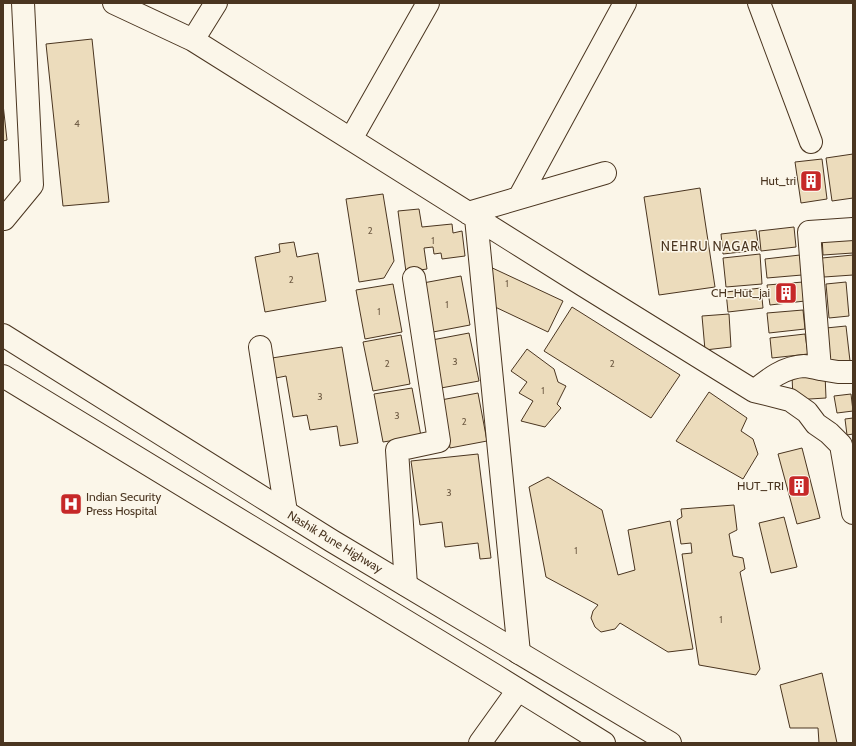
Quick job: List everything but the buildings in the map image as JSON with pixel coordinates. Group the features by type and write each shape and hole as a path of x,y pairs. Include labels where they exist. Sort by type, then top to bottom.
{"main road":[{"path":"4,220 32,186 23,3"},
{"path":"114,3 193,40 754,391 790,400 806,412 816,424 847,446 853,513"},
{"path":"193,40 216,3"},
{"path":"351,139 428,3"},
{"path":"519,198 625,3"},
{"path":"759,3 811,142"},
{"path":"472,215 519,198 605,174"},
{"path":"472,215 519,653"},
{"path":"820,369 809,232 853,230"},
{"path":"406,585 397,450 439,441 414,278"},
{"name":"Nashik Pune Highway","path":"3,336 286,512 670,743"},
{"path":"260,347 286,512"},
{"path":"754,391 776,374 805,366 838,372 853,372"},
{"path":"3,376 604,743"},
{"path":"480,743 518,690"}],"place":[{"name":"Hut_tri","path":"811,181"},
{"name":"CH_Hut_jai","path":"786,293"},
{"name":"HUT_TRI","path":"799,486"},
{"name":"Indian Security Press Hospital","path":"71,504"}],"district":[{"name":"NEHRU NAGAR","path":"710,246"}]}
